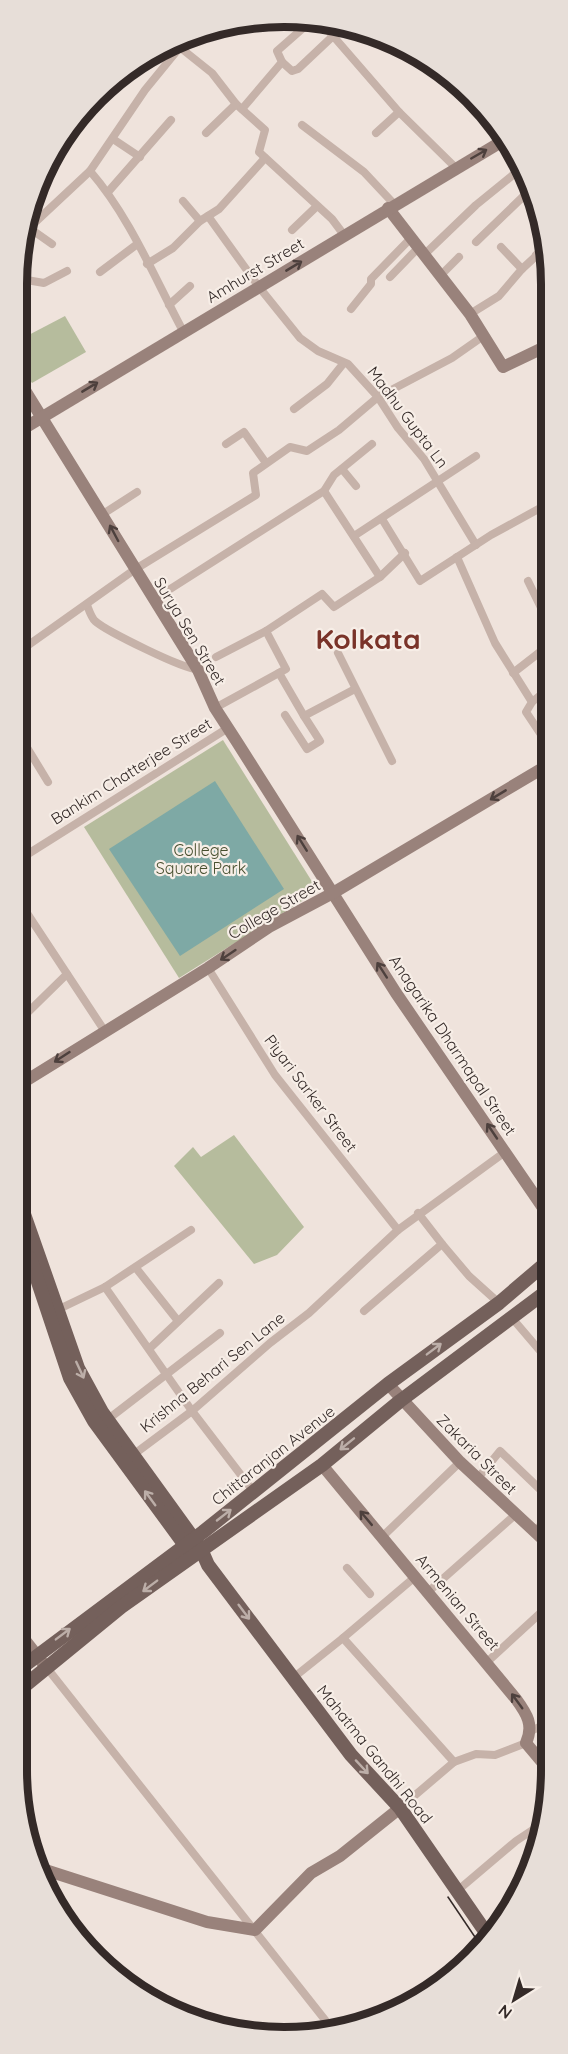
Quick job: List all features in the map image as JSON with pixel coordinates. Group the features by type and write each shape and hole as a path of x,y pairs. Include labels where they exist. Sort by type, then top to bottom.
{"main road":[{"name":"Amhurst Street","path":"27,426 499,143"},
{"path":"391,206 418,247 470,314 482,337 503,367 541,349"},
{"name":"Surya Sen Street","path":"27,394 74,474 103,514 134,570 197,669 215,708 333,893"},
{"name":"College Street","path":"27,1080 104,1030 208,968 269,927 333,893 541,769"},
{"name":"Anagarika Dharmapal Street","path":"333,893 396,993 541,1205"},
{"name":"Mahatma Gandhi Road","path":"27,1223 78,1368 108,1420 133,1455 189,1552"},
{"name":"Mahatma Gandhi Road","path":"27,1247 70,1378 94,1421 189,1552 208,1565 351,1755 400,1808 484,1930"},
{"name":"Chittaranjan Avenue","path":"27,1663 189,1552 254,1492 388,1384 499,1303 541,1268"},
{"path":"27,1684 189,1552 322,1465 400,1401 541,1296"},
{"name":"Zakaria Street","path":"388,1384 400,1401 460,1462 541,1537"},
{"name":"Armenian Street","path":"322,1465 516,1698 528,1716 529,1737 541,1759"},
{"path":"27,1643 47,1668"},
{"path":"48,1871 207,1922 255,1930 311,1873 340,1856 400,1808"}],"street":[{"path":"303,28 277,51 282,62 292,71 298,69 333,36"},
{"path":"329,31 399,112 456,168"},
{"path":"184,48 212,74 239,107 265,130 259,152 316,207 332,219 344,235"},
{"path":"35,220 90,171 174,52"},
{"path":"206,133 239,107 282,62"},
{"path":"376,133 399,112"},
{"path":"108,192 171,120"},
{"path":"303,125 364,172 391,206"},
{"path":"114,139 140,157"},
{"path":"147,264 173,248 204,218 219,209 249,179 265,158"},
{"path":"90,171 108,192 183,331"},
{"path":"351,309 371,284 371,279 476,206 515,173"},
{"path":"476,242 525,195"},
{"name":"Madhu Gupta Ln","path":"183,201 204,218 300,338 343,364 348,364 378,397 439,482 476,545"},
{"path":"292,230 316,207"},
{"path":"33,231 52,244"},
{"path":"100,272 136,245"},
{"path":"390,277 418,247"},
{"path":"501,247 522,269"},
{"path":"470,314 499,296 539,252"},
{"path":"536,255 540,260"},
{"path":"441,275 459,257"},
{"path":"27,280 44,283 67,271"},
{"path":"169,305 190,286"},
{"path":"27,646 134,570 256,495 253,473 290,447 307,451 339,430 378,397 452,358 482,337"},
{"path":"294,409 327,384 343,364"},
{"path":"226,444 244,432 267,463"},
{"path":"153,600 324,491 334,475 372,444"},
{"path":"354,536 476,456"},
{"path":"342,469 356,486"},
{"path":"324,491 380,577"},
{"path":"103,514 137,492"},
{"path":"382,519 405,553 420,581 541,508"},
{"path":"216,657 266,631 322,594 334,607 380,577 405,553"},
{"path":"457,557 495,643 532,702"},
{"path":"528,581 541,608"},
{"path":"87,605 93,620 113,634 145,647 184,668 197,669"},
{"path":"215,708 286,669 266,631"},
{"path":"513,673 541,651"},
{"path":"338,653 392,761"},
{"path":"279,673 320,741 307,749 285,715"},
{"path":"303,716 355,689"},
{"path":"541,695 532,702 526,712 541,735"},
{"name":"Bankim Chatterjee Street","path":"27,854 228,728"},
{"path":"27,748 48,782"},
{"path":"27,912 104,1030"},
{"name":"Piyari Sarker Street","path":"208,968 275,1074 398,1230"},
{"path":"27,1013 68,974"},
{"name":"Krishna Behari Sen Lane","path":"133,1455 192,1411 270,1342 309,1313 418,1213 505,1152"},
{"path":"418,1213 469,1276 499,1303"},
{"path":"57,1310 105,1287 191,1230"},
{"path":"364,1311 442,1244"},
{"path":"136,1268 178,1321"},
{"path":"150,1348 219,1283"},
{"path":"105,1287 150,1348 192,1411 254,1492"},
{"path":"512,1318 541,1352"},
{"path":"108,1420 220,1334"},
{"path":"478,1478 500,1450 541,1490"},
{"path":"382,1537 460,1462"},
{"path":"428,1592 515,1515"},
{"path":"536,1532 541,1524"},
{"path":"347,1568 370,1594"},
{"path":"293,1678 416,1577"},
{"path":"486,1663 541,1613"},
{"path":"343,1638 454,1762"},
{"path":"47,1668 328,2023"},
{"path":"400,1808 454,1762 476,1754 495,1755 529,1737 541,1728"},
{"path":"457,1891 516,1841 534,1829"}],"green space":[{"path":"65,316 86,352 32,383 27,376 27,336"},
{"name":"College Square Park","path":"223,740 318,891 179,978 84,827"},
{"path":"234,1135 304,1227 277,1255 254,1264 174,1166 193,1147 201,1157"}],"water":[{"path":"215,781 284,889 180,956 109,849"}],"tram line":[{"path":"448,1897 477,1939"}],"district":[{"name":"Kolkata","path":"368,639"}]}
